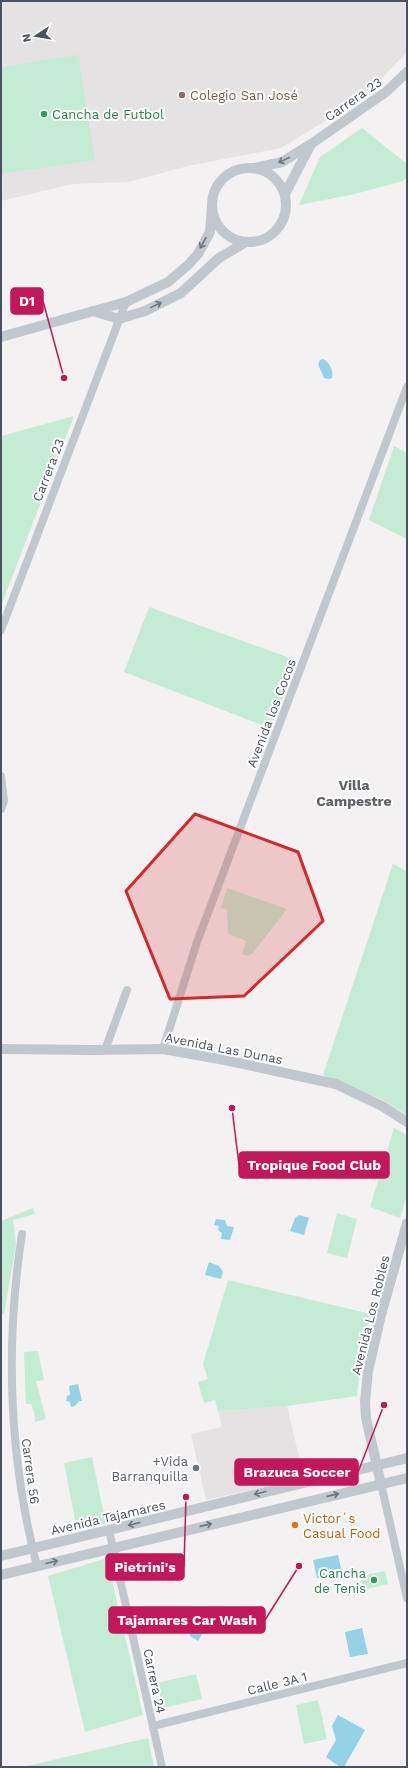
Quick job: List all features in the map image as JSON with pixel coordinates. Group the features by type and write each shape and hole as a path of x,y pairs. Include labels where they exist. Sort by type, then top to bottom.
{"street":[{"name":"Carrera 23","path":"254,168 282,162 311,144 386,92 407,72"},
{"name":"Carrera 23","path":"285,194 311,144"},
{"path":"1,337 93,311 126,302 168,282 188,265 198,254 210,232 214,194 220,182 230,173 242,169 254,168 264,171 273,177 280,185 285,194 286,212 278,228 264,239 246,242 219,258 181,293 145,310 119,319 93,311"},
{"path":"212,206 214,217 219,227 231,237 246,242"},
{"name":"Carrera 23","path":"1,630 126,302"},
{"name":"Avenida los Cocos","path":"162,1049 199,935 407,387"},
{"path":"1,776 4,801 1,809"},
{"path":"105,1050 127,990"},
{"name":"Avenida Las Dunas","path":"1,1049 162,1049 225,1060 336,1084 382,1106 407,1122"},
{"name":"Avenida Los Robles","path":"381,1484 365,1410 368,1371 381,1315 407,1223"},
{"name":"Carrera 56","path":"22,1234 14,1302 11,1364 14,1433 21,1491 37,1566"},
{"name":"Avenida Tajamares","path":"1,1556 407,1458"},
{"path":"1,1575 407,1478"},
{"path":"381,1484 407,1598"},
{"name":"Carrera 24","path":"109,1530 162,1767"},
{"name":"Calle 3A 1","path":"153,1726 407,1663"}],"highlighted area":[{"path":"195,814 298,852 323,921 244,996 170,999 126,891"}],"shaded area":[{"name":"Colegio San José","path":"1,1 407,1 407,52 379,81 345,109 281,148 188,166 128,182 72,184 1,201"},
{"path":"287,1406 304,1478 206,1500 191,1434 222,1427 218,1411"}],"green space":[{"name":"Cancha de Futbol","path":"78,55 95,160 1,174 1,67"},
{"path":"362,128 407,164 407,177 403,181 355,194 299,205 320,157"},
{"path":"74,416 1,606 1,436"},
{"path":"394,446 407,453 407,539 369,520"},
{"path":"149,607 298,661 270,728 124,672"},
{"path":"393,864 407,871 407,1115 381,1099 323,1075"},
{"path":"227,888 287,909 253,953 248,956 242,954 246,941 228,934 227,910 221,908"},
{"path":"394,1128 407,1135 407,1194 400,1218 370,1207"},
{"path":"33,1208 35,1214 13,1220 16,1245 4,1314 1,1314 1,1221"},
{"path":"337,1213 357,1219 347,1258 327,1253"},
{"path":"228,1280 371,1314 361,1353 357,1396 287,1406 218,1411 215,1400 204,1403 198,1382 208,1379 203,1364"},
{"path":"38,1351 44,1380 36,1381 46,1419 35,1422 31,1404 26,1404 24,1352"},
{"path":"92,1457 106,1524 77,1530 64,1463"},
{"path":"107,1558 143,1715 85,1732 48,1576"},
{"name":"Cancha de Tenis","path":"385,1571 388,1584 363,1590 360,1576"},
{"path":"196,1674 202,1699 163,1708 157,1683"},
{"path":"318,1700 327,1739 304,1744 296,1705"},
{"path":"148,1738 154,1767 22,1767"}],"water":[{"path":"323,359 330,367 332,378 324,378 318,364 320,360"},
{"path":"299,1215 309,1218 304,1235 290,1231 295,1218"},
{"path":"216,1219 225,1220 227,1226 234,1227 230,1240 221,1239 222,1233 218,1230 219,1226 214,1225"},
{"path":"209,1262 219,1266 223,1272 221,1279 205,1275"},
{"path":"78,1384 82,1401 79,1401 75,1406 71,1407 70,1402 66,1401 67,1396 70,1395 69,1386"},
{"path":"338,1555 342,1572 317,1578 313,1560"},
{"path":"197,1621 207,1626 198,1641 190,1636 188,1626 197,1626"},
{"path":"362,1628 368,1654 350,1657 345,1632"},
{"path":"338,1715 365,1730 344,1767 340,1767 326,1757 336,1740 332,1726"}],"place":[{"name":"Colegio San José","path":"182,95"},
{"name":"Cancha de Futbol","path":"44,114"},
{"name":"D1","path":"64,378"},
{"name":"Tropique Food Club","path":"232,1108"},
{"name":"Brazuca Soccer","path":"384,1405"},
{"name":"+Vida Barranquilla","path":"196,1468"},
{"name":"Pietrini's","path":"186,1497"},
{"name":"Victor´s Casual Food","path":"295,1525"},
{"name":"Tajamares Car Wash","path":"299,1566"},
{"name":"Cancha de Tenis","path":"374,1580"}],"district":[{"name":"Villa Campestre","path":"354,794"}]}
